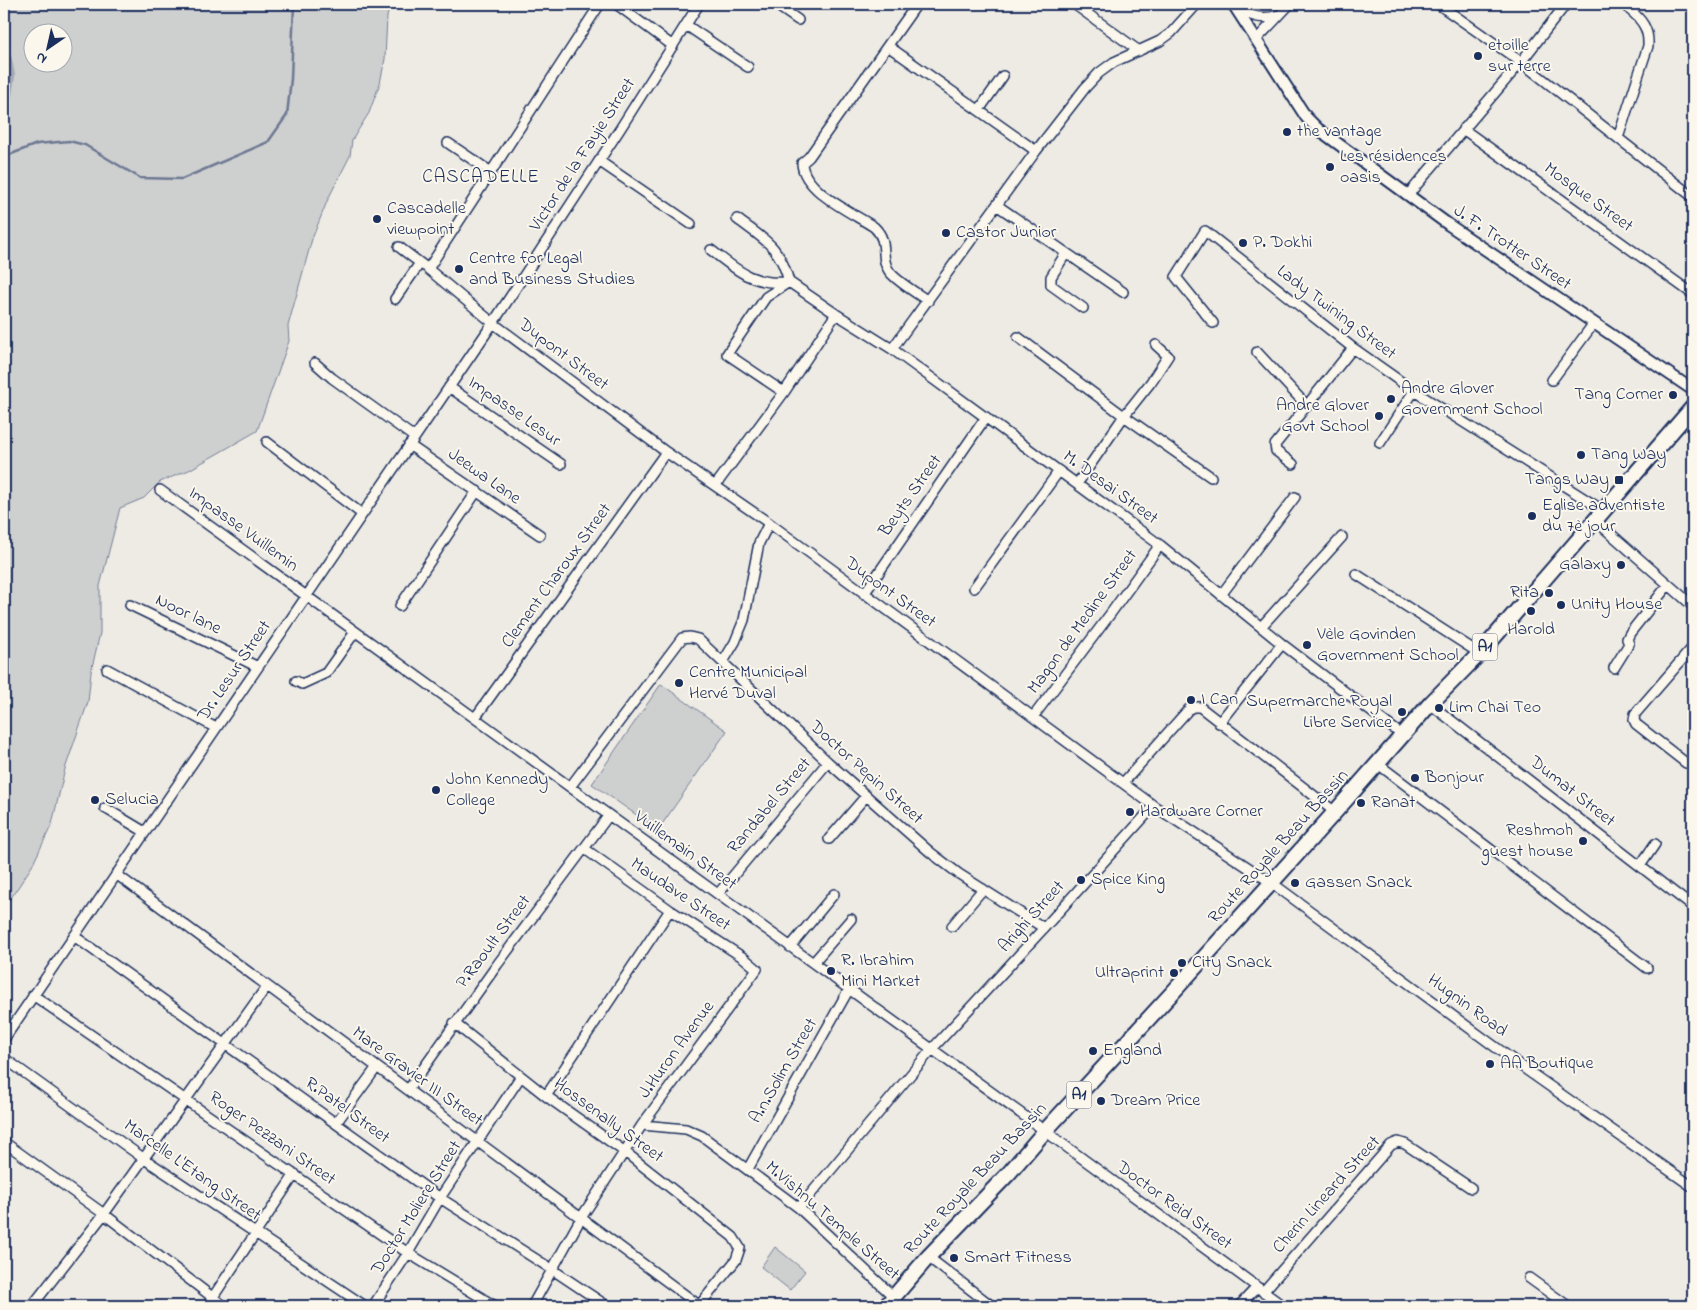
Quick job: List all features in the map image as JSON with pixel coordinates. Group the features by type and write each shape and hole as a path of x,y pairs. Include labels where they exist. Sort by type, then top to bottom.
{"main road":[{"name":"Route Royale Beau Bassin","path":"890,1301 928,1257 1009,1174 1402,735 1479,653 1693,407"}],"street":[{"path":"395,299 424,266 490,172 600,4"},
{"path":"616,4 673,46"},
{"name":"Victor de la Fayie Street","path":"493,323 699,4"},
{"path":"775,4 798,20"},
{"path":"917,4 815,149 802,163 802,170 807,180 816,189 874,227 880,233 883,240 886,265 890,272 928,301"},
{"path":"1074,4 1139,51"},
{"path":"892,349 998,206 1036,151 1085,88 1099,73 1114,62 1160,41 1171,33 1197,4"},
{"path":"1257,39 1290,4"},
{"path":"1438,4 1521,62 1693,197"},
{"path":"1408,196 1521,62 1566,4"},
{"path":"1235,6 1258,18 1270,18 1281,14"},
{"name":"J. F. Trotter Street","path":"1235,6 1306,117 1318,130 1449,225 1693,390"},
{"path":"1618,138 1648,46 1646,28 1630,10"},
{"path":"686,25 748,66"},
{"path":"888,46 1036,151"},
{"path":"979,110 1003,76"},
{"name":"Mosque Street","path":"1464,129 1693,294"},
{"path":"448,143 490,172"},
{"path":"599,161 691,224"},
{"path":"998,206 1123,292"},
{"path":"737,219 773,246 785,265 789,282"},
{"name":"Lady Twining Street","path":"1213,323 1176,277 1205,231 1353,348 1599,516 1668,585 1693,606"},
{"name":"Dupont Street","path":"399,247 493,323 666,452 769,523 1154,806 1272,882"},
{"path":"711,250 738,271 756,280 776,283 789,282"},
{"path":"1066,253 1051,277 1051,285 1083,308"},
{"path":"785,391 779,389 727,354 766,297 789,282"},
{"name":"M. Desai Street","path":"789,282 892,349 1160,545 1282,644 1402,735"},
{"path":"715,486 785,391 836,314"},
{"name":"Dr. Lesur Street","path":"4,1038 493,323"},
{"path":"1552,380 1594,323"},
{"path":"1018,337 1124,416 1211,477"},
{"path":"1076,484 1168,356 1156,345"},
{"path":"1293,464 1276,451 1275,445 1353,348"},
{"path":"1257,352 1306,406"},
{"name":"Jeewa Lane","path":"315,363 477,491 540,535"},
{"name":"Impasse Lesur","path":"449,386 561,464"},
{"path":"1380,443 1414,391"},
{"name":"Beyts Street","path":"864,594 986,417"},
{"path":"266,442 362,514"},
{"name":"Clement Charoux Street","path":"475,718 666,452"},
{"path":"974,588 1059,471"},
{"name":"Impasse Vuillemin","path":"160,490 306,596"},
{"path":"400,606 477,491"},
{"path":"1221,595 1295,497"},
{"path":"723,662 735,642 744,620 759,543 769,523"},
{"path":"1261,627 1342,536"},
{"name":"Magon de Medine Street","path":"1033,718 1112,613 1160,545"},
{"path":"1356,574 1479,653"},
{"path":"1614,668 1629,644 1627,639 1630,633 1668,585"},
{"name":"Vuillemain Street","path":"306,596 1045,1132"},
{"name":"Noor lane","path":"130,605 258,667"},
{"path":"296,681 302,684 326,672 356,632"},
{"name":"Doctor Pepin Street","path":"570,787 682,638 698,639 828,762 930,852 1044,928"},
{"path":"1219,723 1282,644"},
{"path":"1693,647 1635,714 1634,720 1636,724 1686,762 1693,763"},
{"path":"107,669 216,728"},
{"name":"Dumat Street","path":"1430,704 1693,906"},
{"path":"1123,784 1189,709 1194,707 1200,708 1335,812"},
{"name":"Randabel Street","path":"718,894 828,762"},
{"path":"1378,764 1647,968"},
{"path":"829,840 866,796"},
{"name":"Arighi Street","path":"798,1208 932,1049 1154,806"},
{"path":"105,808 145,832"},
{"name":"P.Raoult Street","path":"408,1090 497,965 609,815"},
{"path":"1640,866 1655,844"},
{"name":"Maudave Street","path":"585,849 670,910 744,958 757,969"},
{"name":"Mare Gravier III Street","path":"116,874 700,1306"},
{"name":"Hugnin Road","path":"1272,882 1528,1071 1693,1187"},
{"path":"952,926 983,889"},
{"path":"790,947 834,894"},
{"path":"546,1096 670,910"},
{"path":"813,963 851,920"},
{"name":"R.Patel Street","path":"74,936 440,1198 606,1306"},
{"name":"J.Huron Avenue","path":"532,1306 581,1218 642,1124 757,969"},
{"path":"32,1306 104,1214 267,986"},
{"name":"A.n.Solim Street","path":"748,1169 850,990"},
{"name":"Roger Pezzani Street","path":"33,995 295,1174 408,1254 495,1306"},
{"name":"Hossenally Street","path":"454,1024 546,1096 625,1152 734,1236 740,1248 736,1260 700,1306"},
{"name":"Marcelle L'Etang Street","path":"4,1058 143,1158 365,1306"},
{"path":"336,1123 377,1068"},
{"name":"Doctor Moliere Street","path":"373,1306 408,1254 440,1198 521,1076"},
{"name":"M.Vishnu Temple Street","path":"642,1124 686,1128 702,1136 798,1208 890,1301"},
{"name":"Doctor Reid Street","path":"1045,1132 1283,1306"},
{"path":"4,1142 104,1214 224,1306"},
{"name":"Cherin Lineard Street","path":"1239,1306 1260,1290 1392,1145 1398,1142 1405,1144 1471,1188"},
{"path":"207,1306 295,1174"},
{"path":"928,1257 992,1306"},
{"path":"1529,1278 1568,1306"}],"shaded area":[{"path":"4,4 390,4 387,17 385,59 380,83 369,113 352,140 350,156 328,199 312,239 288,326 289,341 257,431 189,470 160,482 144,498 120,508 100,586 100,633 91,672 88,702 65,769 52,824 32,866 4,906"},
{"path":"661,684 727,731 658,830 592,784"},
{"path":"775,1247 805,1271 790,1290 761,1267"}],"waterway":[{"path":"4,157 37,144 69,141 85,145 140,178 182,179 268,142 287,115 291,79 294,4"},
{"path":"4,60 7,76 4,95"}],"place":[{"name":"etoille sur terre","path":"1478,56"},
{"name":"the vantage","path":"1287,132"},
{"name":"Les résidences oasis","path":"1330,167"},
{"name":"Cascadelle viewpoint","path":"377,219"},
{"name":"Castor Junior","path":"946,233"},
{"name":"P. Dokhi","path":"1243,243"},
{"name":"Centre for Legal and Business Studies","path":"459,269"},
{"name":"Tang Corner","path":"1673,395"},
{"name":"Andre Glover Government School","path":"1391,399"},
{"name":"Andre Glover Govt School","path":"1379,416"},
{"name":"Tang Way","path":"1581,455"},
{"name":"Tangs Way","path":"1619,480"},
{"name":"Eglise adventiste du 7è jour","path":"1532,516"},
{"name":"Galaxy","path":"1621,565"},
{"name":"Rita","path":"1549,593"},
{"name":"Unity House","path":"1561,605"},
{"name":"Harold","path":"1531,611"},
{"name":"Vèle Govinden Government School","path":"1307,645"},
{"name":"Centre Municipal Hervé Duval","path":"679,683"},
{"name":"I Can","path":"1191,700"},
{"name":"Lim Chai Teo","path":"1439,708"},
{"name":"Supermarche Royal Libre Service","path":"1402,712"},
{"name":"Bonjour","path":"1415,778"},
{"name":"John Kennedy College","path":"436,790"},
{"name":"Selucia","path":"95,800"},
{"name":"Ranat","path":"1361,803"},
{"name":"Hardware Corner","path":"1130,812"},
{"name":"Reshmoh guest house","path":"1583,841"},
{"name":"Spice King","path":"1081,880"},
{"name":"Gassen Snack","path":"1295,883"},
{"name":"City Snack","path":"1182,963"},
{"name":"R. Ibrahim Mini Market","path":"831,971"},
{"name":"Ultraprint","path":"1174,973"},
{"name":"England","path":"1093,1051"},
{"name":"AA Boutique","path":"1490,1064"},
{"name":"Dream Price","path":"1101,1101"},
{"name":"Smart Fitness","path":"954,1258"}],"district":[{"name":"CASCADELLE","path":"481,177"}]}
